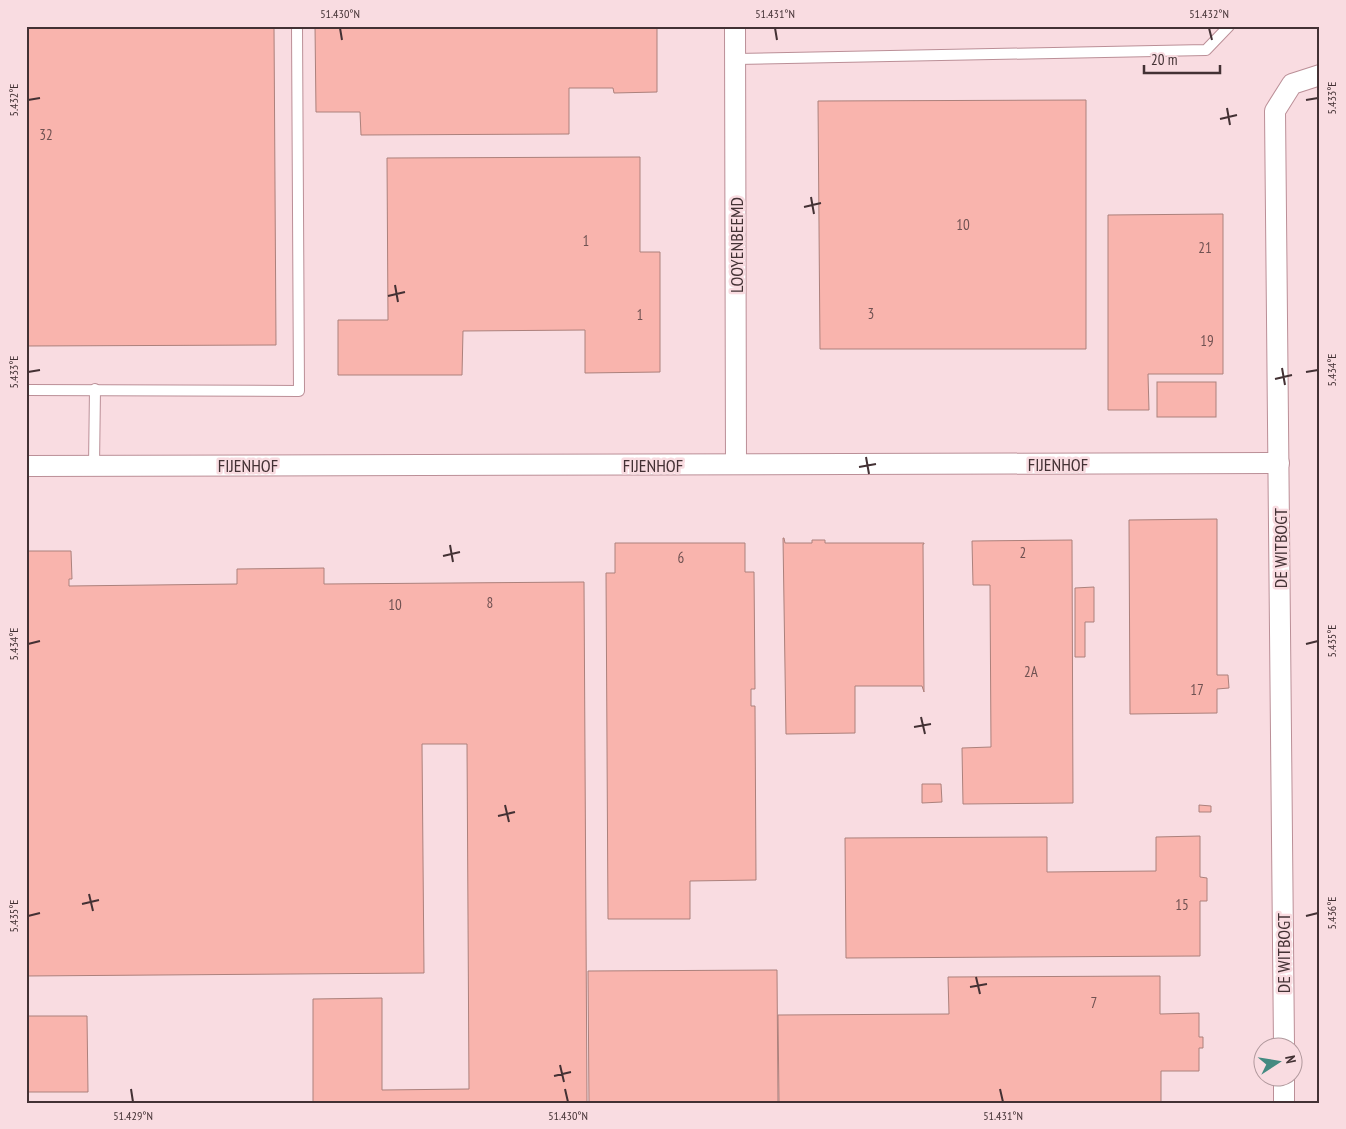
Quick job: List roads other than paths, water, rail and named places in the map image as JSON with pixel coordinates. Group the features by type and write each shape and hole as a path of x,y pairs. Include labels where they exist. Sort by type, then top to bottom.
{"street":[{"name":"LOOYENBEEMD","path":"735,26 736,464"},
{"name":"DE WITBOGT","path":"1284,1036 1275,111 1292,84 1320,76"},
{"name":"FIJENHOF","path":"26,466 1279,463"},
{"path":"1284,1086 1284,1103"}],"lane":[{"path":"26,390 299,391 298,26"},
{"path":"736,59 1206,50 1229,26"},
{"path":"94,466 95,389"}]}
